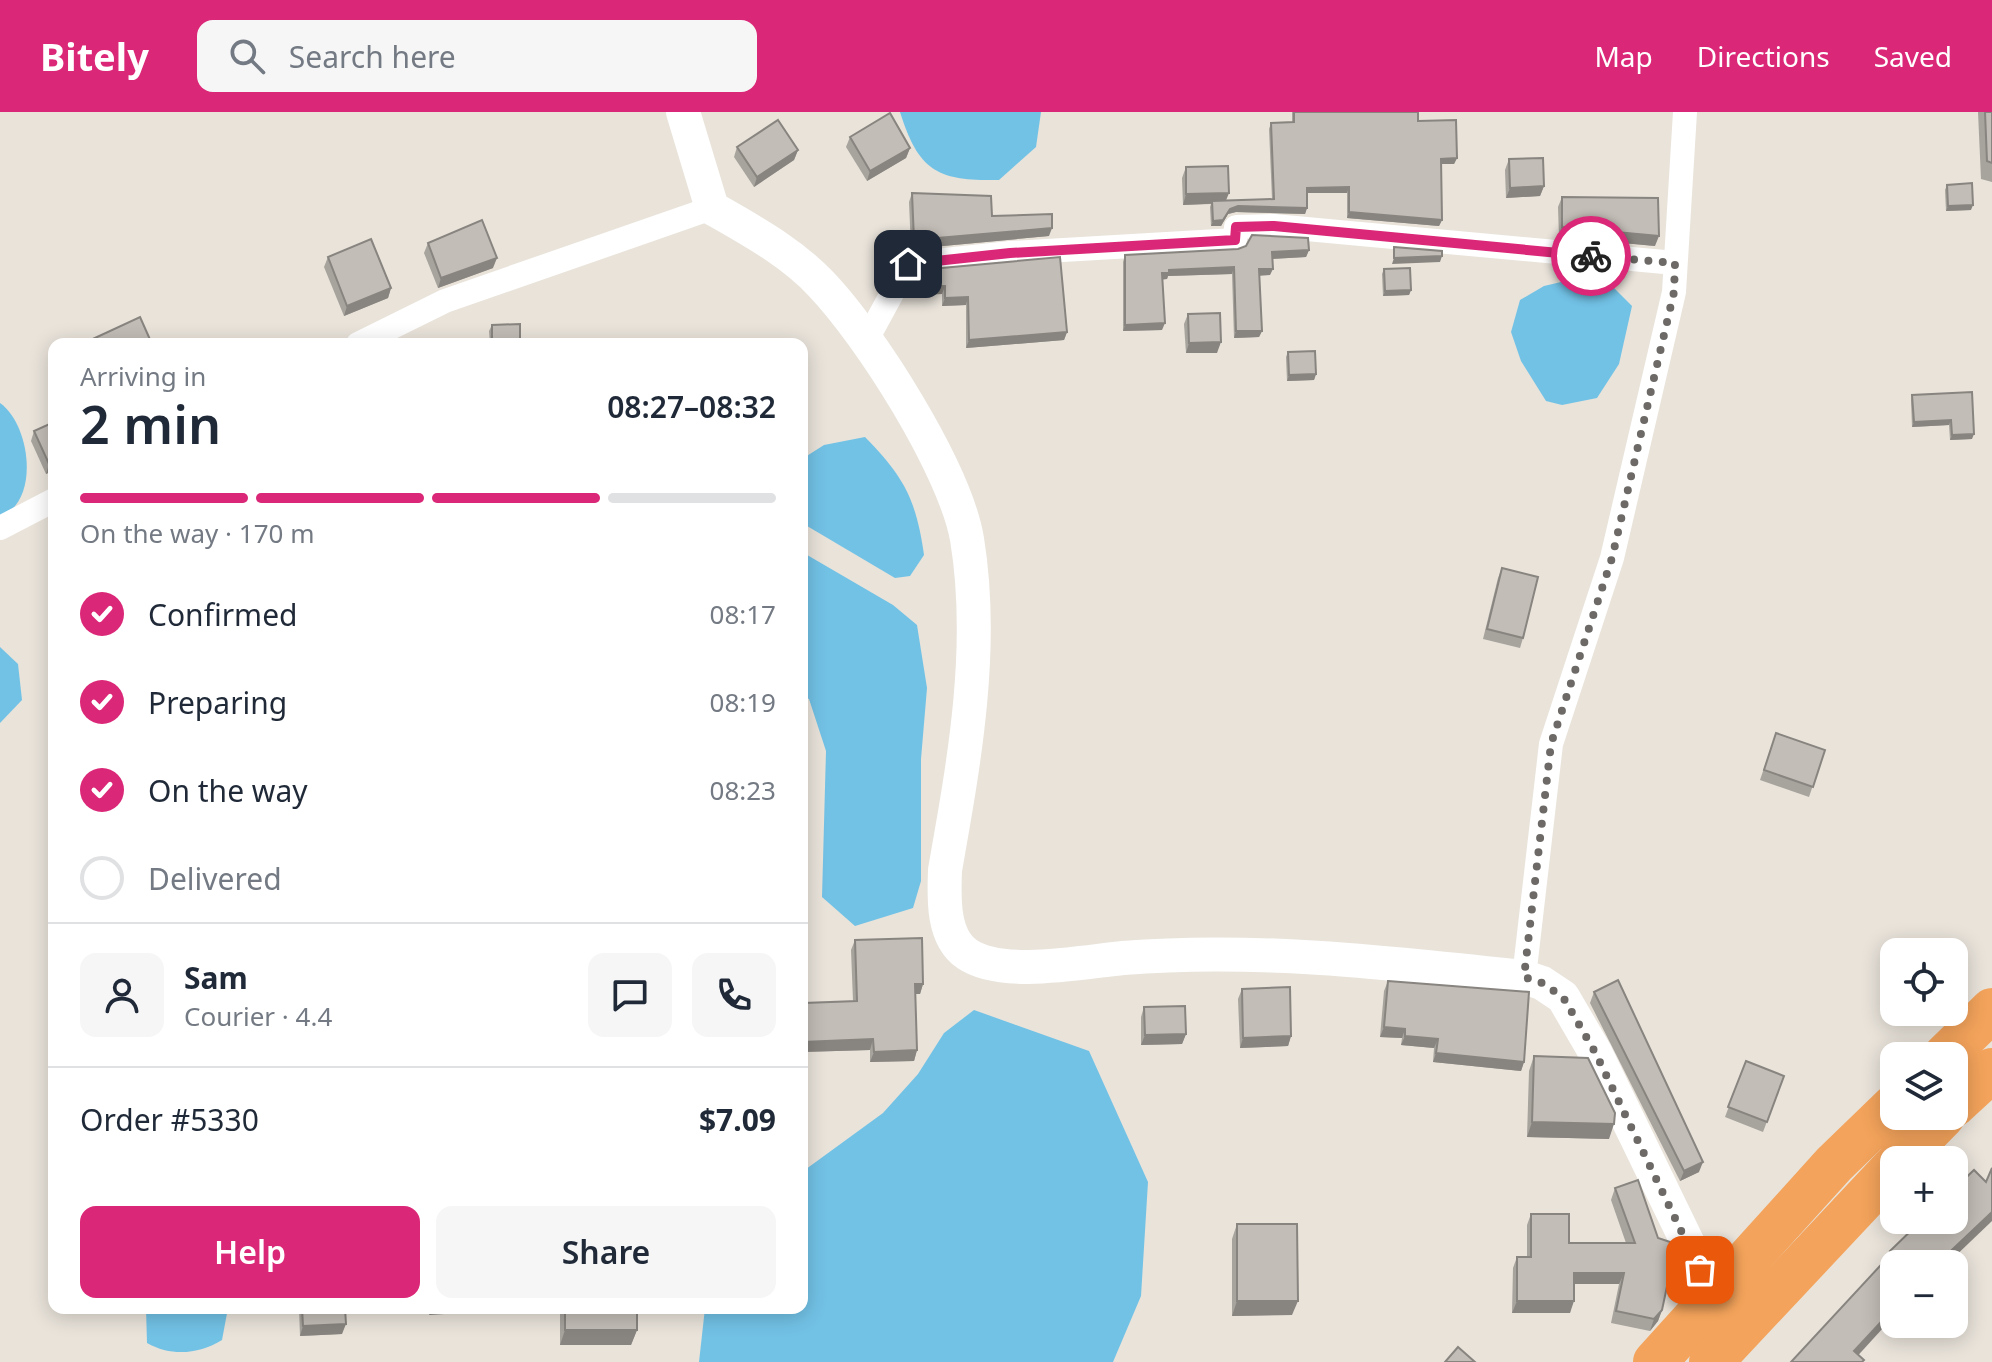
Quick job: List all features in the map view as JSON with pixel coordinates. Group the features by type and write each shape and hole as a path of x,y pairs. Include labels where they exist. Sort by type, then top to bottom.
{"highway":[{"path":"1959,1042 1992,1010"},
{"path":"1968,1092 1992,1070"},
{"path":"1655,1362 1834,1164 1880,1120"},
{"path":"1914,1146 1929,1130"},
{"path":"1711,1362 1880,1182"}],"street":[{"path":"683,112 712,208 776,245 822,284 912,409 966,536 974,640 945,870 945,902 954,942 969,956 1016,966 1201,954 1398,963 1524,977 1542,983 1563,997 1595,1052 1713,1295"},
{"path":"1524,977 1551,744 1612,558 1674,292 1685,112"},
{"path":"370,338 445,301 712,208"},
{"path":"865,343 908,264 1010,253 1235,240 1236,227 1274,226 1675,263"},
{"path":"0,528 48,503"}],"water":[{"path":"900,112 1041,112 1036,147 999,180 978,180 946,175 924,161 907,132"},
{"path":"1578,278 1613,287 1632,306 1619,364 1597,398 1562,405 1546,401 1521,361 1511,332 1520,300 1544,286"},
{"path":"0,403 18,427 27,462 22,495 13,508 0,517"},
{"path":"865,437 899,477 917,519 924,555 910,576 895,578 808,527 808,455 824,445"},
{"path":"808,555 893,605 917,625 927,688 921,759 921,881 913,908 855,926 822,897 826,751 809,699"},
{"path":"0,647 18,664 22,700 0,723"},
{"path":"974,1010 1089,1051 1148,1182 1141,1296 1113,1362 699,1362 704,1314 808,1314 808,1168 883,1113 918,1074 944,1033"},
{"path":"146,1314 227,1314 222,1340 213,1345 195,1351 176,1352 147,1343"}],"building":[{"path":"1294,112 1418,112 1418,121 1456,120 1457,158 1441,159 1442,220 1349,212 1349,187 1307,188 1307,208 1238,206 1230,209 1223,220 1213,221 1212,201 1274,199 1271,123 1294,122"},
{"path":"1985,112 1992,112 1992,163 1987,161"},
{"path":"890,113 910,148 870,171 850,137"},
{"path":"778,120 798,150 757,177 737,147"},
{"path":"1543,158 1544,186 1510,188 1509,159"},
{"path":"1228,166 1229,193 1186,194 1186,167"},
{"path":"1972,183 1973,205 1948,206 1947,185"},
{"path":"912,193 991,196 992,216 1052,214 1052,228 914,240"},
{"path":"1562,197 1658,198 1659,236 1562,227"},
{"path":"482,220 497,258 441,278 428,243"},
{"path":"1252,235 1308,238 1309,250 1272,252 1273,269 1259,269 1262,331 1236,331 1234,267 1169,270 1169,273 1162,273 1165,323 1125,325 1125,255 1238,249 1246,246"},
{"path":"371,239 391,288 347,306 328,257"},
{"path":"1394,247 1442,251 1442,256 1394,258"},
{"path":"1060,257 1067,332 969,340 968,297 945,298 945,286 917,287 920,270"},
{"path":"1410,268 1411,290 1385,291 1384,269"},
{"path":"1220,313 1221,342 1189,343 1188,314"},
{"path":"140,317 149,338 95,338"},
{"path":"520,324 520,338 492,338 492,325"},
{"path":"1315,351 1316,374 1289,375 1288,352"},
{"path":"1972,392 1974,434 1952,435 1951,420 1914,422 1912,395"},
{"path":"48,425 48,462 34,431"},
{"path":"1502,568 1538,577 1523,638 1487,629"},
{"path":"1776,733 1825,750 1813,787 1764,770"},
{"path":"922,938 923,984 915,984 917,1050 874,1052 873,1039 808,1042 808,1003 857,1001 855,940"},
{"path":"1618,980 1703,1162 1684,1171 1594,992"},
{"path":"1388,981 1529,992 1524,1062 1436,1053 1438,1039 1405,1036 1405,1029 1384,1027"},
{"path":"1290,987 1291,1036 1243,1038 1242,989"},
{"path":"1185,1006 1186,1034 1145,1035 1144,1007"},
{"path":"1534,1056 1588,1058 1615,1113 1614,1124 1532,1122"},
{"path":"1746,1061 1784,1076 1767,1122 1728,1107"},
{"path":"1992,1168 1992,1212 1952,1250 1891,1250 1908,1234 1968,1234 1968,1176 1974,1170 1986,1182"},
{"path":"1638,1180 1658,1238 1676,1244 1662,1310 1654,1319 1616,1311 1624,1273 1574,1273 1574,1301 1517,1301 1517,1257 1531,1257 1531,1214 1569,1214 1569,1243 1635,1243 1615,1188"},
{"path":"1237,1224 1297,1224 1298,1301 1237,1301"},
{"path":"1880,1266 1880,1323 1854,1351 1864,1360 1791,1362"},
{"path":"302,1314 345,1314 346,1324 303,1326"},
{"path":"565,1314 637,1314 637,1330 565,1330"},
{"path":"1458,1347 1475,1362 1445,1362"}],"way so far":[{"path":"1591,256 1675,263 1674,292 1612,558 1551,744 1524,977 1542,983 1563,997 1595,1052 1700,1270"}],"route":[{"path":"908,264 1010,253 1235,240 1236,227 1274,226 1364,237 1591,256"}]}
